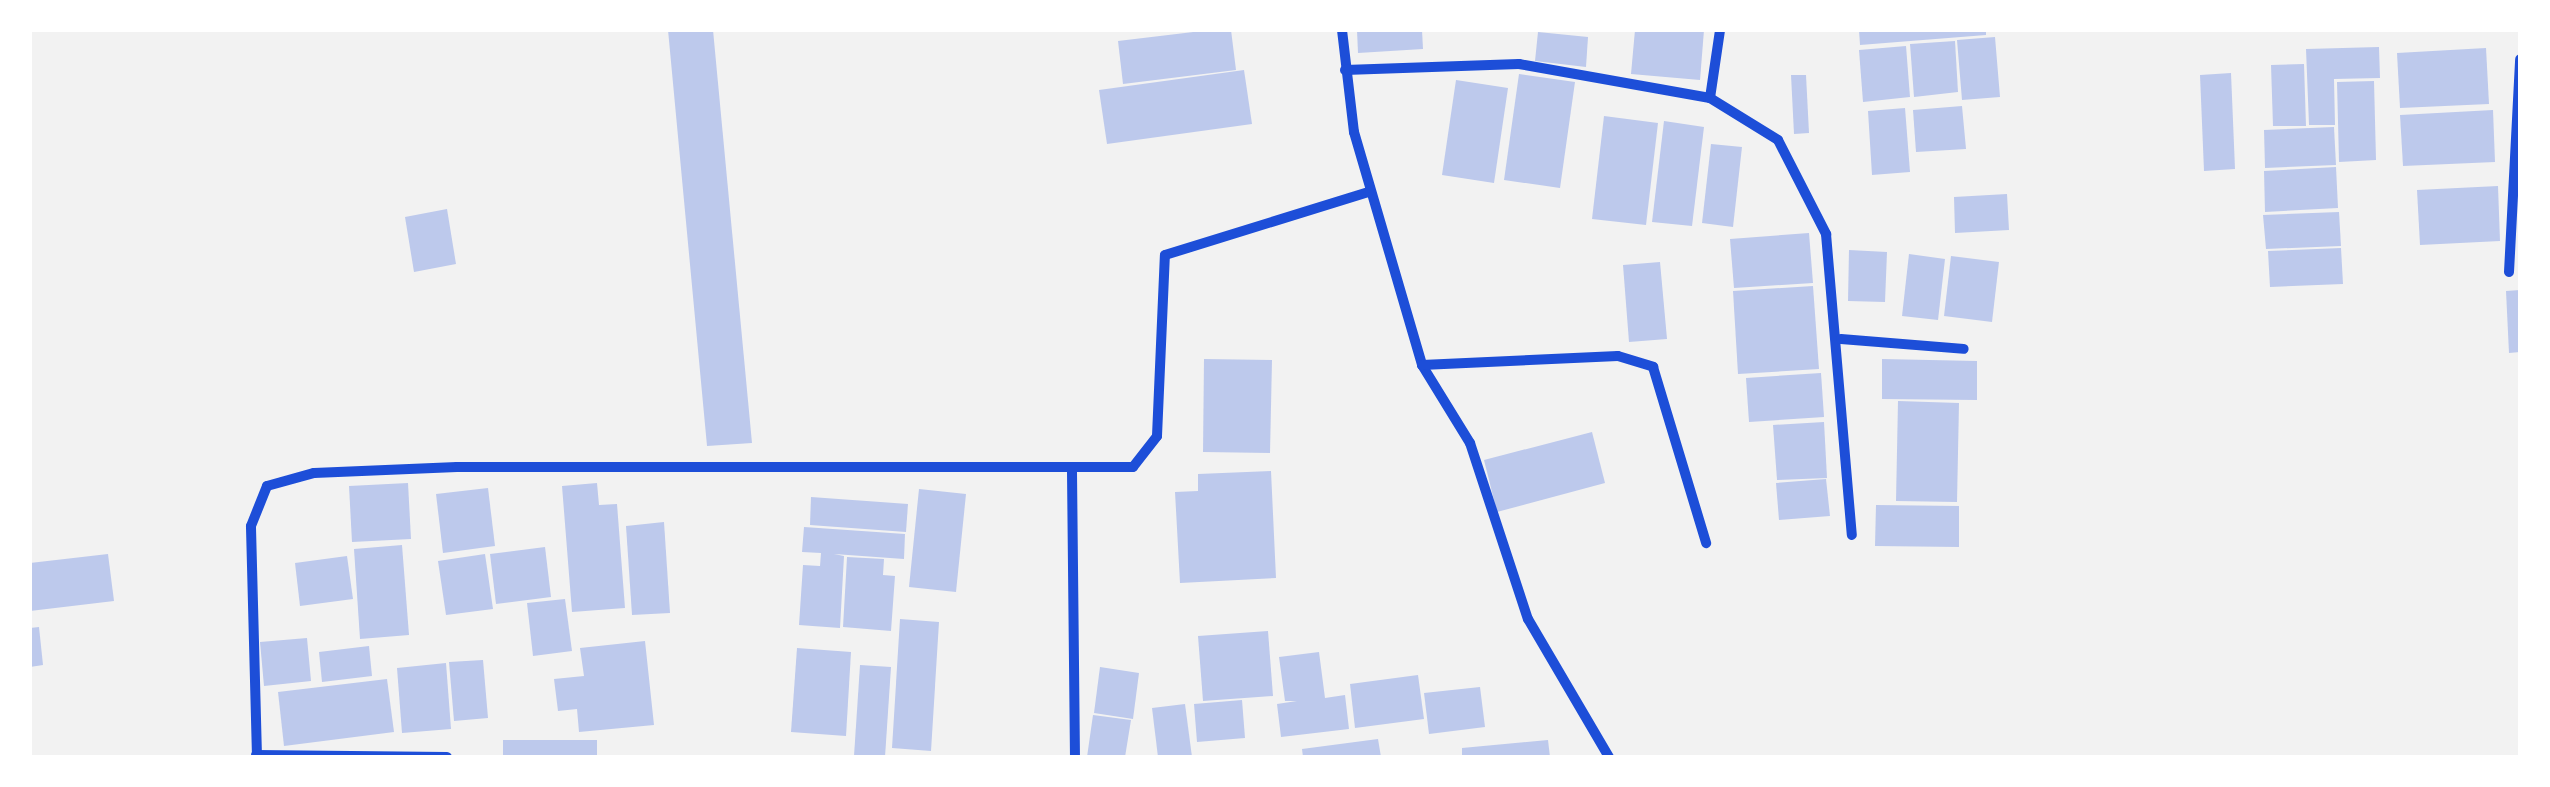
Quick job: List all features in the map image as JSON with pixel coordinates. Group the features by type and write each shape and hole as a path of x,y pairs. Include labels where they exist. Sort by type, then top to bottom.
{"street":[{"path":"1342,30 1345,70 1368,192 1422,365 1470,443 1528,619 1609,757"},
{"path":"1710,98 1720,30"},
{"path":"2509,272 2520,60"},
{"path":"1345,70 1519,64 1710,98 1754,121 1797,167 1826,234 1841,339 1852,535"},
{"path":"446,757 256,756 251,526 256,499 285,477 456,467 1072,472 1134,467 1154,450 1165,255 1368,192"},
{"path":"1841,339 1964,349"},
{"path":"1422,365 1618,356 1653,367 1706,543"},
{"path":"1072,472 1076,757"}],"building":[{"path":"668,30 713,30 752,443 707,446"},
{"path":"1231,30 1236,70 1123,84 1118,41"},
{"path":"1357,30 1422,30 1423,49 1358,53"},
{"path":"1635,30 1704,30 1700,80 1631,74"},
{"path":"1859,30 1986,30 1986,35 1860,45"},
{"path":"1538,32 1588,37 1586,67 1535,61"},
{"path":"1995,37 2000,97 1962,100 1957,40"},
{"path":"1955,41 1958,92 1914,97 1910,44"},
{"path":"1906,46 1910,97 1863,102 1859,50"},
{"path":"2379,47 2380,78 2334,79 2335,125 2309,125 2306,49"},
{"path":"2486,48 2489,104 2400,108 2397,53"},
{"path":"2304,64 2306,126 2273,126 2271,65"},
{"path":"1244,70 1252,124 1107,144 1099,90"},
{"path":"2231,73 2235,169 2204,171 2200,75"},
{"path":"1519,74 1575,82 1560,188 1504,180"},
{"path":"1791,75 1806,75 1809,133 1794,134"},
{"path":"1456,80 1508,88 1494,183 1442,175"},
{"path":"2374,81 2376,160 2339,162 2337,82"},
{"path":"1962,106 1966,149 1916,152 1913,110"},
{"path":"1905,108 1910,172 1872,175 1868,111"},
{"path":"2493,110 2495,162 2403,166 2400,115"},
{"path":"1604,116 1658,123 1646,225 1592,219"},
{"path":"1664,121 1704,127 1692,226 1652,222"},
{"path":"2334,127 2336,165 2265,168 2264,130"},
{"path":"1711,144 1742,147 1733,227 1702,223"},
{"path":"2336,167 2338,208 2265,212 2264,171"},
{"path":"2498,186 2500,241 2420,245 2417,190"},
{"path":"2007,194 2009,230 1955,233 1954,197"},
{"path":"447,209 456,264 414,272 405,217"},
{"path":"2339,212 2341,246 2266,249 2263,215"},
{"path":"1809,233 1813,283 1734,288 1730,239"},
{"path":"2341,248 2343,284 2270,287 2268,251"},
{"path":"1849,250 1887,252 1885,302 1848,301"},
{"path":"1909,254 1945,259 1938,320 1902,316"},
{"path":"1951,256 1999,262 1992,322 1944,316"},
{"path":"1660,262 1667,339 1629,342 1623,265"},
{"path":"1813,286 1819,369 1738,374 1733,291"},
{"path":"2520,290 2520,352 2509,353 2506,291"},
{"path":"1204,359 1272,360 1270,453 1203,452"},
{"path":"1882,359 1977,361 1977,400 1882,399"},
{"path":"1821,373 1824,417 1749,422 1746,378"},
{"path":"1898,401 1959,403 1957,502 1896,501"},
{"path":"1824,422 1827,478 1777,480 1773,425"},
{"path":"1592,432 1605,483 1497,512 1484,460"},
{"path":"1271,471 1276,578 1180,583 1175,492 1198,491 1198,474"},
{"path":"1826,479 1830,516 1779,520 1776,483"},
{"path":"408,483 411,539 352,542 349,486"},
{"path":"597,483 599,505 617,504 625,608 572,612 562,486"},
{"path":"488,488 495,546 443,553 436,494"},
{"path":"919,489 966,494 956,592 909,587"},
{"path":"811,497 908,504 906,532 810,525"},
{"path":"1876,505 1959,506 1959,547 1875,546"},
{"path":"664,522 670,613 632,615 626,526"},
{"path":"804,527 905,534 904,559 834,554 844,556 840,628 799,625 803,565 820,566 821,553 802,552"},
{"path":"402,545 409,635 360,639 354,549"},
{"path":"545,547 551,597 496,604 490,554"},
{"path":"108,554 114,601 30,611 30,563"},
{"path":"485,554 493,609 446,615 438,561"},
{"path":"347,556 353,599 300,606 295,563"},
{"path":"847,557 884,559 883,575 895,576 891,631 843,627"},
{"path":"565,599 572,651 533,656 527,603"},
{"path":"900,619 939,622 931,751 892,748"},
{"path":"39,627 43,665 30,667 30,628"},
{"path":"1268,631 1273,696 1203,701 1198,636"},
{"path":"307,638 311,681 264,686 260,642"},
{"path":"645,641 654,725 579,732 577,709 558,711 554,679 584,676 580,648"},
{"path":"369,646 372,676 322,682 319,652"},
{"path":"797,648 851,652 846,736 791,732"},
{"path":"1319,652 1325,698 1345,695 1349,729 1281,737 1277,704 1297,701 1285,701 1279,657"},
{"path":"483,660 488,718 454,721 449,662"},
{"path":"446,663 451,729 402,733 397,668"},
{"path":"860,665 891,667 885,757 854,756"},
{"path":"1100,667 1139,673 1133,719 1094,713"},
{"path":"1418,675 1424,719 1355,728 1350,684"},
{"path":"387,679 394,732 284,746 278,692"},
{"path":"1480,687 1485,727 1429,734 1424,693"},
{"path":"1242,700 1245,738 1197,742 1194,704"},
{"path":"1185,704 1192,757 1158,757 1152,708"},
{"path":"1093,715 1131,720 1125,757 1087,757"},
{"path":"1378,739 1381,757 1303,757 1302,749"},
{"path":"503,740 597,740 597,757 503,757"},
{"path":"1548,740 1550,757 1462,757 1462,748"}]}
